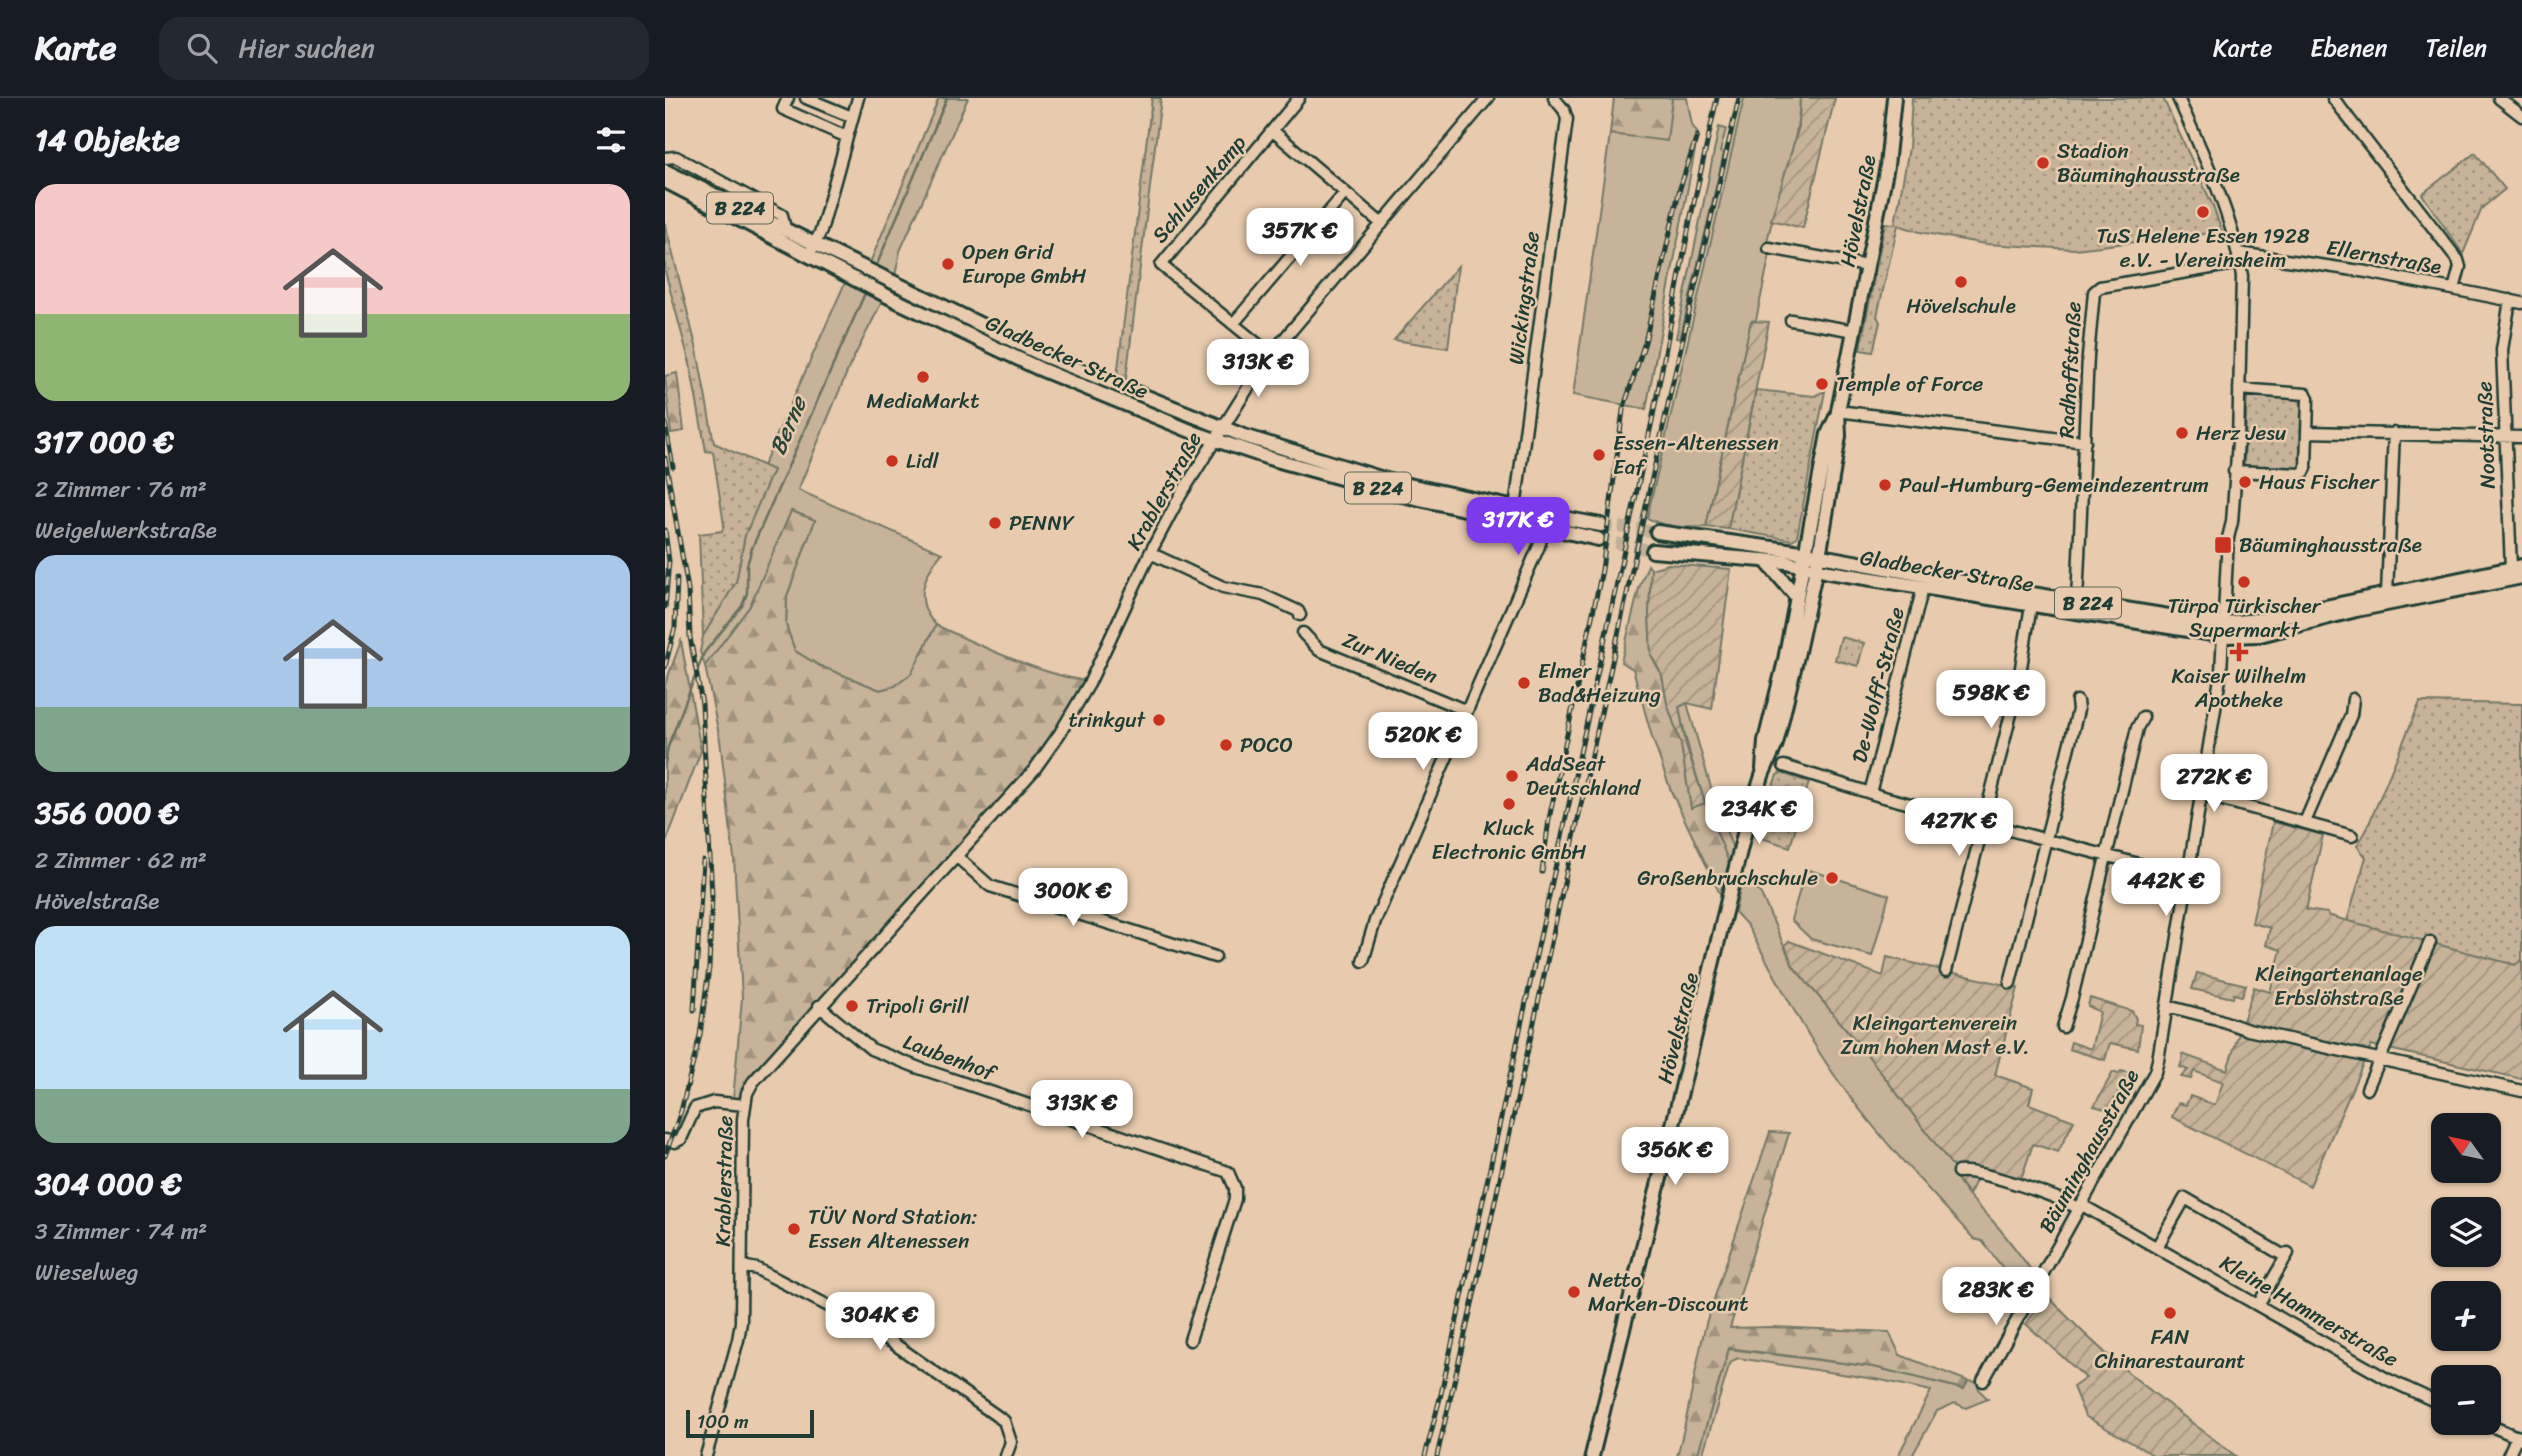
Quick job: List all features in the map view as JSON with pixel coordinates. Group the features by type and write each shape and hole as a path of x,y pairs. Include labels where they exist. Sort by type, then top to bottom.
{"main road":[{"name":"Hövelstraße","path":"1763,773 1763,750 1784,665 1828,434 1838,411 1887,166 1893,98"},
{"name":"Gladbecker Straße","path":"665,171 785,229 812,250 877,290 1040,369 1214,440 1402,495 1546,522 1601,525"},
{"name":"Gladbecker Straße","path":"665,181 812,250 883,276 1054,360 1222,427 1311,458 1389,481 1515,508 1598,540"},
{"path":"1040,369 1054,360"},
{"name":"Hövelstraße","path":"1592,1456 1745,832 1763,773 1770,762 1778,736 1817,562 1839,436 1838,411"},
{"name":"Gladbecker Straße","path":"1657,532 1804,559 1923,587 2031,605 2260,635 2356,610 2522,577"},
{"name":"Gladbecker Straße","path":"1653,551 1765,560 1804,559"},
{"path":"1765,560 1796,596"},
{"name":"Gladbecker Straße","path":"1817,562 2181,618 2225,630 2516,567"}],"street":[{"path":"806,98 852,117"},
{"path":"812,250 821,231 858,98"},
{"name":"Schlusenkamp","path":"1270,354 1161,265 1299,98"},
{"name":"Krablerstraße","path":"706,1456 741,1322 742,1137 747,1093 760,1072 1034,770 1060,733 1096,670 1150,553 1214,440 1270,354 1488,98"},
{"name":"Wickingstraße","path":"1515,508 1567,119 1564,110 1554,98"},
{"name":"Bäuminghausstraße","path":"1983,1381 2155,1072 2221,672 2228,538 2232,522 2238,441 2242,276 2223,199 2178,98"},
{"path":"2333,98 2458,260 2460,267 2454,289"},
{"path":"2499,98 2522,116"},
{"path":"784,99 783,109 847,137"},
{"name":"Schlusenkamp","path":"1273,131 1382,224"},
{"name":"Gladbecker Straße","path":"665,158 676,157 782,215 785,229"},
{"path":"1233,324 1345,193"},
{"path":"1769,248 1867,266"},
{"name":"Ellernstraße","path":"2239,258 2367,272 2522,303"},
{"name":"Radhoffstraße","path":"2077,601 2092,296 2097,288 2239,258"},
{"name":"Nootstraße","path":"2510,300 2503,350 2505,437 2516,567"},
{"path":"1791,320 1854,331"},
{"path":"2234,471 2304,472 2307,432 2307,394 2239,389"},
{"path":"1838,411 2085,442"},
{"path":"2307,432 2522,437"},
{"path":"2387,593 2394,433"},
{"path":"1363,961 1375,921 1539,546 1546,522"},
{"path":"1150,553 1223,587 1262,595 1298,611 1300,615"},
{"name":"De-Wolff-Straße","path":"1870,793 1923,587"},
{"path":"1946,971 2018,686 2031,605"},
{"name":"Zur Nieden","path":"1303,633 1319,650 1467,711"},
{"path":"2305,821 2351,715 2353,699"},
{"path":"2010,983 2078,710 2077,701"},
{"path":"2063,1027 2137,728 2143,717"},
{"path":"1784,766 1870,793 2188,877"},
{"path":"2201,794 2352,836"},
{"path":"956,856 990,886 1215,957"},
{"path":"2367,1089 2430,942"},
{"name":"Laubenhof","path":"819,1006 871,1049 919,1068 1228,1171 1235,1188 1235,1199 1190,1340"},
{"path":"2167,1006 2217,1018 2248,1030 2522,1091"},
{"path":"665,1140 675,1142 681,1139 695,1108 714,1102 745,1105"},
{"name":"Kleine Hammerstraße","path":"1958,1172 1977,1173 2080,1207 2157,1247 2387,1379 2431,1399"},
{"name":"Kleine Hammerstraße","path":"2157,1247 2185,1198 2287,1255 2258,1305"},
{"path":"742,1266 757,1269 861,1322 1004,1421 1010,1442 1006,1456"},
{"path":"2501,1430 2519,1438 2508,1456"}],"green space":[{"path":"939,98 968,98 900,251 895,276 850,365 798,490 942,553 930,570 923,589 925,607 936,625 911,674 895,686 880,690 820,666 795,651 786,625 787,596 815,520 792,511 750,606 705,666 700,652 703,636 736,582 745,535 773,470 763,466 848,276 856,279 854,259 869,265"},
{"path":"1152,98 1161,98 1126,379 1117,376"},
{"path":"1614,98 1672,98 1667,141 1610,134"},
{"path":"1672,98 1687,98 1692,125 1698,134 1646,409 1573,395 1610,134 1666,140"},
{"path":"1744,98 1800,98 1795,137 1765,250 1770,254 1756,320 1751,321 1706,527 1668,526 1647,518"},
{"path":"1800,98 1835,98 1803,228 1771,220 1799,126"},
{"name":"Stadion Bäuminghausstraße","path":"1912,98 2163,98 2212,204 2222,232 2075,249 1985,244 1920,232 1898,225 1877,316 1880,322 1873,352 1860,350 1885,223 1895,224 1909,148"},
{"path":"1719,127 1726,129 1720,152 1724,153 1680,339 1676,338"},
{"path":"2475,153 2505,189 2482,208 2463,254 2422,194"},
{"path":"665,223 697,350 714,443 773,470 745,535 736,582 703,636 699,534 722,531 724,525 713,452 706,451 690,364 665,271"},
{"path":"1458,266 1448,348 1394,340"},
{"path":"1751,321 1769,322 1728,529 1706,527"},
{"path":"677,373 684,431 671,433 665,376"},
{"path":"1756,390 1814,396 1825,391 1797,537 1792,540 1728,529"},
{"path":"2247,393 2302,396 2306,400 2302,467 2298,471 2244,468"},
{"path":"791,511 815,520 787,596 786,625 795,651 820,666 880,690 895,686 911,674 936,625 1031,666 1087,681 1048,742 1016,785 819,1000 763,1065 742,1101 733,1100 742,998 734,858 720,740 705,666 750,606"},
{"path":"1668,564 1731,569 1712,709 1687,703 1679,707 1686,745 1705,803 1691,808 1681,744 1667,703 1662,675 1651,655 1651,569"},
{"path":"1648,565 1651,569 1651,654 1662,675 1667,703 1681,744 1691,808 1705,803 1729,863 1720,894 1671,791 1633,669 1621,662 1639,588"},
{"path":"1841,637 1864,643 1858,666 1835,660"},
{"path":"681,641 701,751 665,845 665,685"},
{"path":"2420,702 2522,704 2520,964 2515,965 2347,921 2366,857 2357,846 2366,831"},
{"path":"1687,703 1713,795 1733,849 1729,863 1688,747 1679,707"},
{"path":"1781,773 1809,782 1790,847 1755,836 1777,775"},
{"name":"Kleingartenanlage Erbslöhstraße","path":"2273,822 2323,835 2306,910 2328,913 2341,919 2515,965 2522,960 2522,1079 2371,1045 2310,1186 2172,1117 2178,1103 2186,1105 2190,1096 2215,1105 2223,1082 2194,1071 2191,1079 2181,1077 2188,1070 2180,1067 2182,1054 2227,1070 2254,987 2270,992 2281,950 2266,945 2270,928 2252,923"},
{"path":"1806,869 1889,895 1872,956 1811,939 1791,920"},
{"path":"1747,879 1761,894 1793,966 1863,1049 1954,1168 1966,1192 2002,1232 2038,1279 2026,1298 1982,1241 1974,1239 1886,1141 1852,1100 1825,1060 1747,925 1735,912 1742,880"},
{"name":"Kleingartenverein Zum hohen Mast e.V.","path":"1789,941 1883,976 1887,957 2018,988 1995,1075 2033,1088 2029,1104 2074,1121 2058,1152 2033,1144 2021,1179 2011,1176 2009,1181 1980,1172 1969,1195 1956,1177 1954,1168 1863,1049 1793,966 1785,945"},
{"path":"2197,973 2246,985 2242,996 2234,994 2233,998 2192,989"},
{"path":"2090,998 2132,1011 2135,1024 2141,1025 2138,1049 2110,1043 2105,1060 2069,1049 2071,1042 2091,1049 2100,1012 2088,1006"},
{"path":"2121,1071 2129,1073 2109,1110 2094,1106 2113,1072 2118,1074"},
{"path":"1770,1132 1789,1133 1730,1328 1889,1332 1900,1355 1968,1381 1964,1389 1874,1367 1729,1348 1697,1456 1677,1456 1707,1320"},
{"path":"2047,1295 2114,1360 2236,1456 2155,1456 2085,1416 2073,1387 2086,1378 2026,1324"},
{"path":"1729,1349 1874,1367 1963,1389 1968,1381 1976,1382 1988,1399 1966,1408 1955,1403 1937,1411 1912,1456 1898,1456 1931,1391 1881,1380 1738,1358 1729,1366 1702,1456 1697,1456"}],"waterway":[{"name":"Berne","path":"875,269 947,98"},
{"name":"Berne","path":"665,764 668,747 704,653 742,606 747,593 747,565 752,548 866,291"}],"tunnel":[{"path":"1601,525 1657,532"},
{"path":"1598,539 1653,551"}],"railway":[{"path":"1425,1456 1441,1394 1652,421 1691,216 1717,98"},
{"path":"1437,1456 1484,1252 1672,386 1739,98"},
{"path":"1542,872 1549,819 1602,570 1623,410 1645,342 1680,188 1697,136"},
{"path":"665,422 673,467"},
{"path":"665,458 688,589 690,637 702,704 712,896 709,968 700,1035 681,1111 665,1156"},
{"path":"665,530 669,561 665,607"},
{"path":"665,667 675,627 677,578"},
{"path":"694,1010 703,860"}],"place":[{"name":"Stadion Bäuminghausstraße","path":"2043,163"},
{"name":"TuS Helene Essen 1928 e.V. - Vereinsheim","path":"2203,212"},
{"name":"Open Grid Europe GmbH","path":"948,264"},
{"name":"Hövelschule","path":"1961,282"},
{"name":"MediaMarkt","path":"923,377"},
{"name":"Temple of Force","path":"1822,384"},
{"name":"Herz Jesu","path":"2182,433"},
{"name":"Essen-Altenessen Eaf","path":"1599,455"},
{"name":"Lidl","path":"892,461"},
{"name":"Haus Fischer","path":"2245,482"},
{"name":"Paul-Humburg-Gemeindezentrum","path":"1885,485"},
{"name":"PENNY","path":"995,523"},
{"name":"Bäuminghausstraße","path":"2223,545"},
{"name":"Türpa Türkischer Supermarkt","path":"2244,582"},
{"name":"Kaiser Wilhelm Apotheke","path":"2239,652"},
{"name":"Elmer Bad&Heizung","path":"1524,683"},
{"name":"trinkgut","path":"1159,720"},
{"name":"POCO","path":"1226,745"},
{"name":"AddSeat Deutschland","path":"1512,776"},
{"name":"Kluck Electronic GmbH","path":"1509,804"},
{"name":"Großenbruchschule","path":"1832,878"},
{"name":"Tripoli Grill","path":"852,1006"},
{"name":"TÜV Nord Station: Essen Altenessen","path":"794,1229"},
{"name":"Netto Marken-Discount","path":"1574,1292"},
{"name":"FAN Chinarestaurant","path":"2170,1313"}]}
